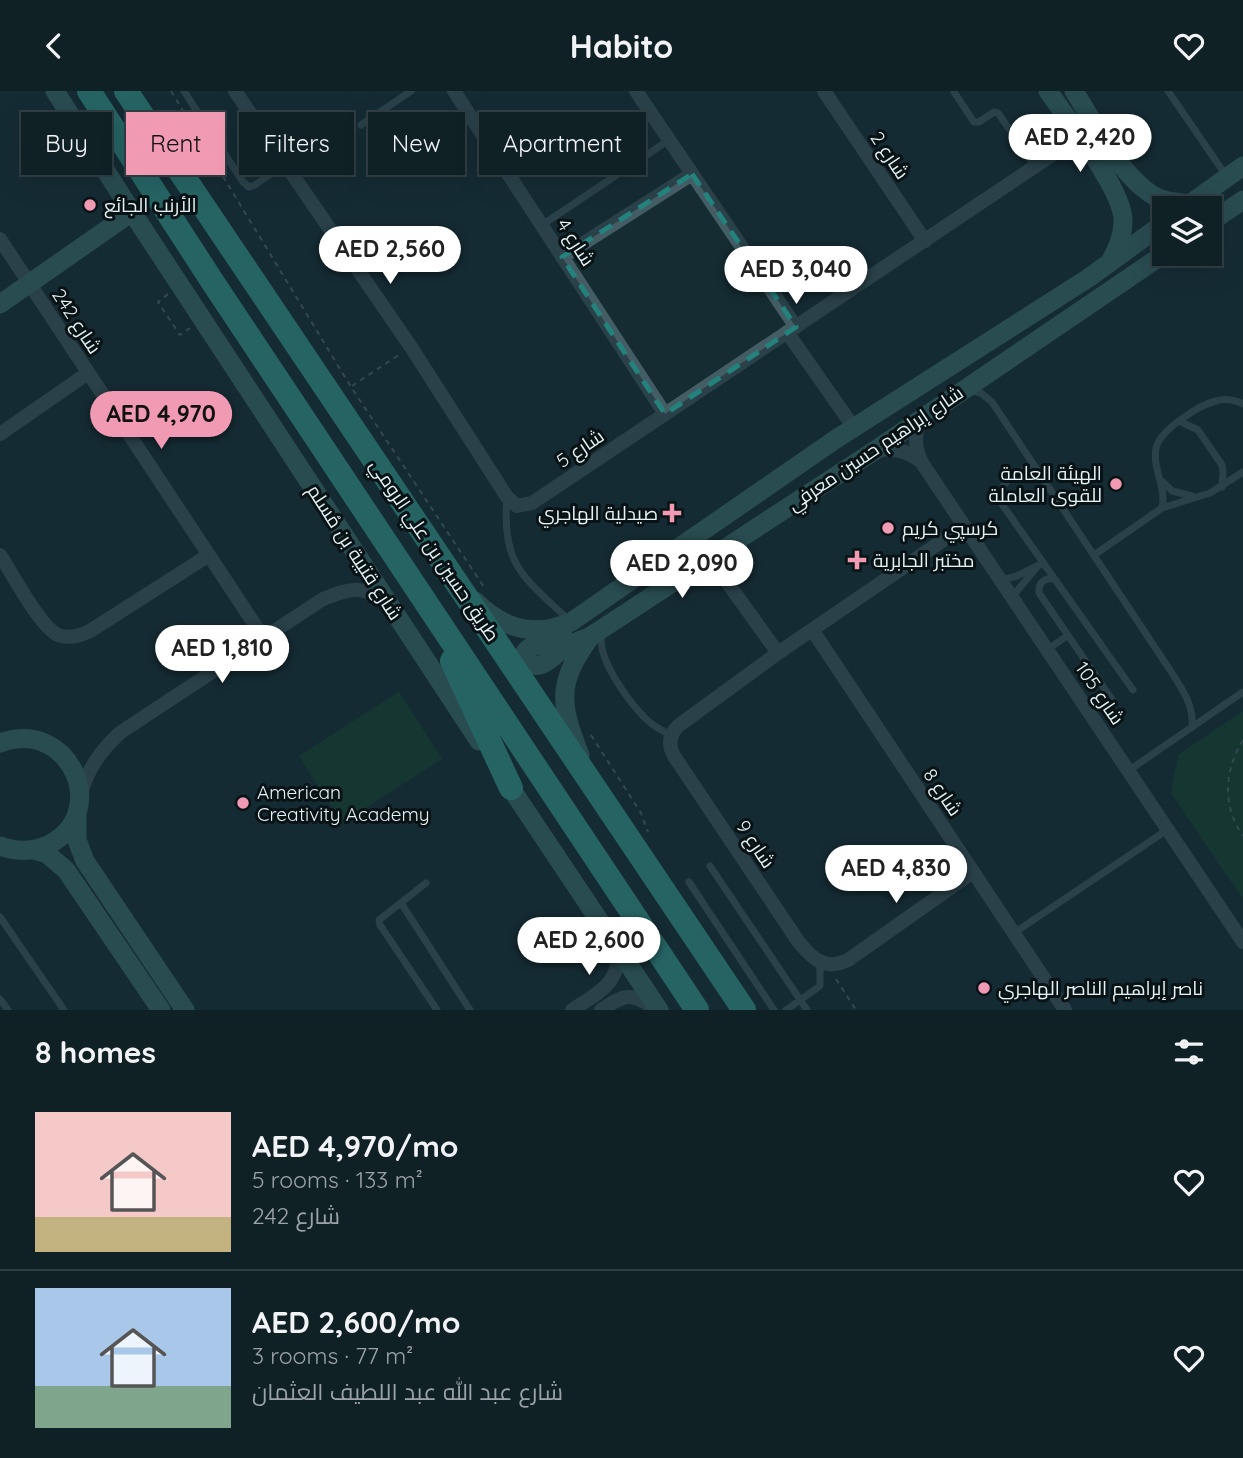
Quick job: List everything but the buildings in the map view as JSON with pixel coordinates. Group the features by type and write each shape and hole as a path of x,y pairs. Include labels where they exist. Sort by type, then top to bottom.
{"highway":[{"path":"71,91 212,281"},
{"name":"طريق حسين بن علي الرومي","path":"89,91 212,281 698,1010"},
{"name":"طريق حسين بن علي الرومي","path":"126,91 744,1010"},
{"path":"143,91 192,169 253,280"},
{"path":"418,588 510,788"}],"street":[{"name":"شارع قتيبة بن مُسلم","path":"55,91 387,601 659,1010"},
{"path":"235,91 249,112"},
{"name":"شارع 4","path":"454,91 665,414"},
{"path":"636,91 692,174 853,428"},
{"name":"شارع 2","path":"824,91 925,241"},
{"path":"1048,91 1107,179 1119,203 1123,219 1121,241 1110,262"},
{"path":"1073,91 1126,171 1144,190 1155,196"},
{"name":"شارع 5","path":"507,498 517,506 532,503 1079,137"},
{"path":"1107,179 1117,182 1125,176 1126,171"},
{"path":"1201,196 1235,172"},
{"path":"562,257 692,174"},
{"path":"293,175 411,347 507,498"},
{"path":"1222,214 1243,200"},
{"path":"0,304 132,212"},
{"name":"شارع إبراهيم حسين معرفي","path":"459,585 479,605 507,624 526,630 548,631 571,622 853,428 1090,277 1152,232"},
{"name":"شارع 242","path":"0,239 263,637"},
{"name":"شارع إبراهيم حسين معرفي","path":"600,797 572,734 564,694 574,659 597,632 874,451 1152,262"},
{"path":"1042,337 1029,336 1026,329 1073,294 1090,277"},
{"path":"0,434 88,373"},
{"name":"شارع 105","path":"922,418 917,427 916,447 924,466 1243,942"},
{"name":"شارع 105","path":"874,451 896,449 906,452 924,466"},
{"path":"671,735 677,726 778,653 964,526"},
{"path":"0,555 42,621 51,631 69,636 90,631 209,555"},
{"path":"709,557 778,653"},
{"path":"597,632 562,649 548,662 539,666 530,665 525,658 525,652 529,648 580,628 629,595 658,560"},
{"path":"0,846 13,850 34,850 60,837 67,830 78,807 85,779 96,758 121,732 323,599 347,590 364,590 387,601"},
{"name":"شارع 8","path":"813,631 1065,1010"},
{"path":"0,731 42,741 66,757 76,774 77,840 85,860 185,1010"},
{"name":"شارع 9","path":"671,735 670,744 674,756 798,941 811,957 823,964"},
{"path":"0,743 23,738"},
{"path":"34,850 53,858 74,881 161,1010"},
{"path":"823,964 848,960 973,872"},
{"path":"572,1010 610,983 619,963 619,949"},
{"path":"601,1010 618,999 629,996 636,996 659,1010"}],"lane":[{"path":"184,91 243,182 249,187 269,175"},
{"path":"361,125 411,91"},
{"path":"1168,91 1235,172"},
{"path":"954,92 974,122 979,122 994,112 998,113 1035,167"},
{"path":"541,225 669,139"},
{"path":"961,390 976,392 989,398 1184,691 1191,707 1192,727"},
{"path":"1162,508 1164,496 1155,460 1157,443 1163,434 1179,421 1216,401 1228,399 1243,404"},
{"path":"1179,421 1198,430 1216,456 1223,471 1222,487"},
{"path":"1033,464 1003,484 998,496 1001,503 1133,690"},
{"path":"1094,555 1162,508 1200,497 1222,487 1243,472"},
{"path":"1160,478 1165,485 1179,494 1200,497"},
{"path":"507,498 507,544 517,568 571,622"},
{"path":"1012,597 1043,563"},
{"path":"1001,581 1036,568"},
{"path":"1056,580 1049,578 1043,581 1039,593 1113,701"},
{"path":"597,632 604,660 643,716 671,735"},
{"path":"1047,650 1067,636"},
{"path":"1129,771 1243,692"},
{"path":"1014,933 1168,829"},
{"path":"710,866 807,1010"},
{"path":"688,882 774,1010"},
{"path":"426,883 379,920 438,1010"},
{"path":"401,902 470,1010"},
{"path":"0,917 64,1010"},
{"path":"786,1010 820,986 823,964"},
{"path":"0,999 8,1010"}],"path":[{"path":"170,91 351,387 411,347"},
{"path":"158,302 180,335"},
{"path":"1243,740 1235,753 1227,791 1232,817 1243,836"},
{"path":"823,964 856,1010"}],"highlighted area":[{"path":"692,174 796,327 665,414 562,257"}],"green space":[{"path":"399,692 442,759 342,823 299,756"},
{"path":"1243,711 1243,899 1171,793 1178,755"}],"place":[{"name":"الأرنب الجائع","path":"90,205"},
{"name":"الهيئة العامة للقوى العاملة","path":"1116,484"},
{"name":"صيدلية الهاجري","path":"672,513"},
{"name":"كرسپي كريم","path":"888,528"},
{"name":"مختبر الجابرية","path":"857,560"},
{"name":"American Creativity Academy","path":"243,803"},
{"name":"ناصر إبراهيم الناصر الهاجري","path":"984,988"}]}
